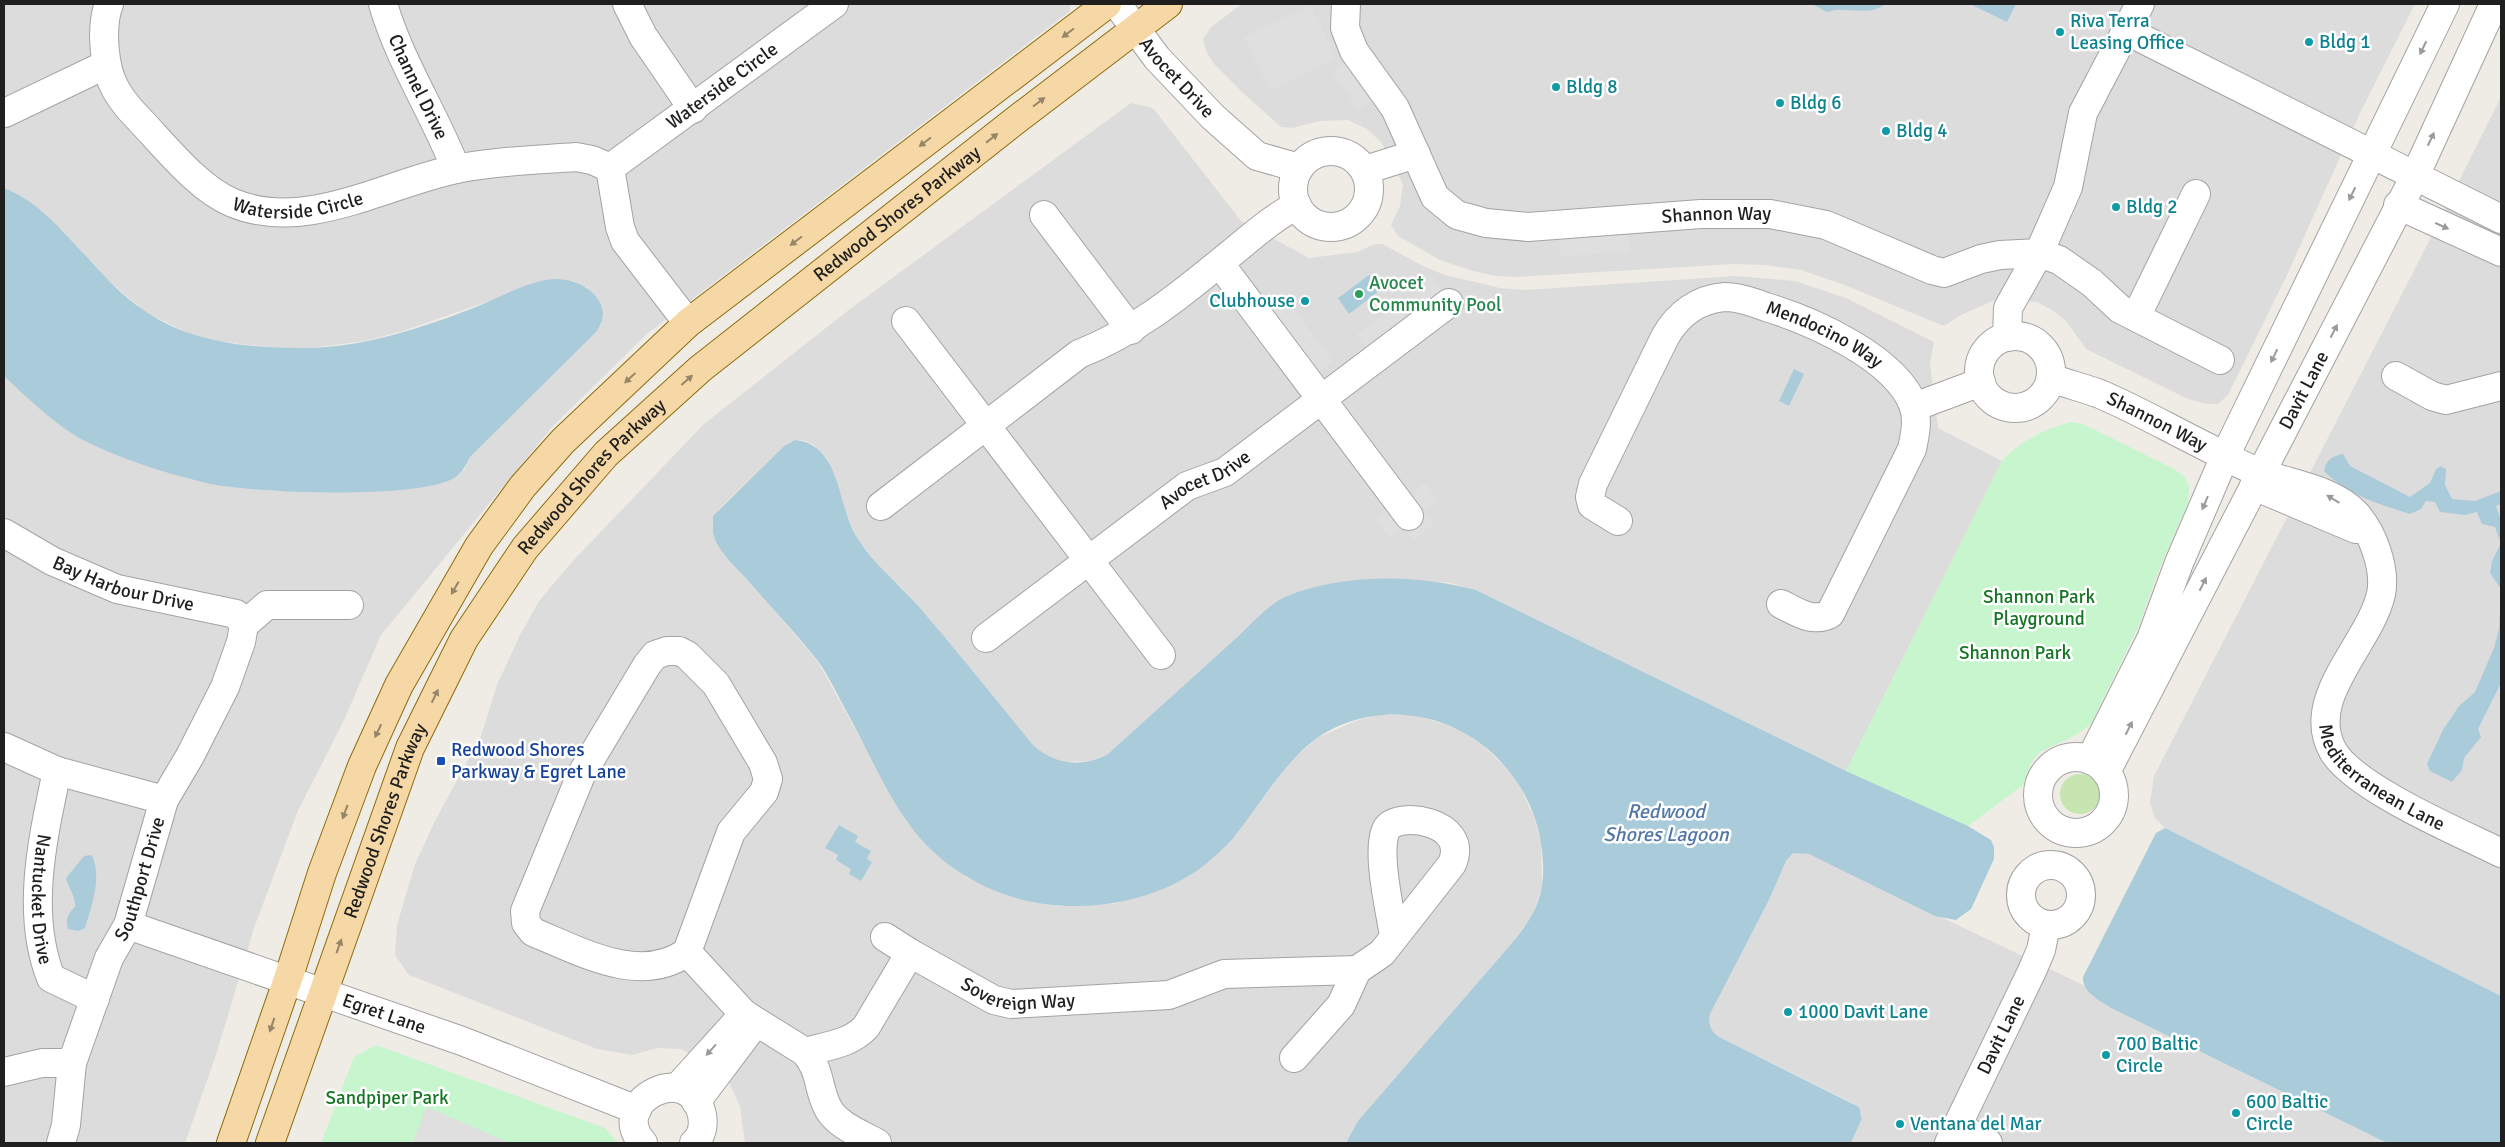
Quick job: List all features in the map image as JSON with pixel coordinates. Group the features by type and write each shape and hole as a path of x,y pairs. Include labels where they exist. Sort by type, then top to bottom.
{"main road":[{"name":"Redwood Shores Parkway","path":"230,1143 288,980 322,873 362,766 399,685 480,546 523,486 563,441 688,323 1107,4"},
{"name":"Redwood Shores Parkway","path":"270,1143 391,800 417,734 469,632 525,548 558,507 606,454 700,369 1168,4"}],"street":[{"name":"Waterside Circle","path":"109,4 104,24 105,65 116,92 131,111 197,178 231,203 256,211 281,214 308,211 456,169 576,157 592,160 610,168 834,4"},
{"name":"Channel Drive","path":"382,4 391,32 442,135 456,169"},
{"path":"627,4 644,36 693,109"},
{"name":"Avocet Drive","path":"1117,4 1158,58 1213,118 1257,156 1299,168"},
{"path":"1346,4 1344,18 1346,36 1354,51 1395,108 1416,154 1365,170"},
{"path":"2007,337 2008,308 2039,253 2068,187 2083,113 2140,4"},
{"path":"2098,766 2151,639 2179,563 2225,456 2445,4"},
{"name":"Davit Lane","path":"2098,766 2257,480 2415,176 2494,4"},
{"path":"2127,31 2501,219"},
{"path":"5,112 105,65"},
{"path":"1319,152 1345,153 1356,160 1365,170 1369,181 1366,204 1350,222 1338,226 1326,226 1309,219 1297,206 1293,193 1294,180 1299,168 1308,158 1319,152"},
{"name":"Shannon Way","path":"1416,154 1435,197 1445,206 1458,215 1506,226 1528,227 1702,214 1770,214 1826,224 1938,272 1944,272 1981,259 2000,255 2039,253 2060,260 2092,283 2120,309 2220,360"},
{"path":"610,168 620,228 625,241 688,323"},
{"path":"2136,316 2196,194"},
{"path":"881,506 1079,354 1131,330 1222,262 1275,217 1297,206"},
{"path":"2398,206 2501,252"},
{"path":"1044,215 1131,330"},
{"path":"1222,262 1226,272 1409,516"},
{"name":"Mendocino Way","path":"1618,521 1592,505 1590,497 1593,484 1671,326 1682,314 1700,303 1727,297 1739,298 1814,324 1838,336 1887,370 1904,390 1914,407"},
{"name":"Avocet Drive","path":"986,638 1187,486 1225,472 1449,303"},
{"path":"906,322 1161,655"},
{"path":"2019,336 2030,339 2040,346 2047,355 2051,378 2047,390 2039,399 2029,405 2017,408 2005,407 1994,402 1986,393 1981,382 1980,365 1989,348 2007,337 2019,336"},
{"path":"2396,376 2432,396 2446,400 2501,386"},
{"name":"Shannon Way","path":"2051,378 2099,394 2225,456 2257,480"},
{"path":"1781,604 1812,618 1821,618 1830,614 1912,448 1915,435 1914,407 1981,382"},
{"name":"Mediterranean Lane","path":"2257,480 2293,481 2332,498 2355,513 2380,558 2381,594 2374,612 2331,694 2325,718 2328,741 2333,751 2349,771 2384,793 2501,853"},
{"name":"Bay Harbour Drive","path":"4,533 52,561 117,589 236,614 244,625"},
{"path":"244,625 267,605 349,605"},
{"name":"Southport Drive","path":"61,1143 66,1125 72,1064 109,958 128,925 164,800 190,756 226,687 241,642 244,625"},
{"path":"673,651 682,652 697,663 716,684 763,763 768,779 764,792 731,832 687,952 665,964 634,967 615,964 533,932 525,919 526,908 581,775 650,660 660,653 673,651"},
{"path":"4,747 57,771 164,800"},
{"path":"2077,758 2098,766 2113,787 2113,805 2101,824 2069,831 2049,821 2042,811 2039,798 2040,786 2045,775 2054,765 2065,760 2077,758"},
{"name":"Nantucket Drive","path":"57,771 46,821 38,897 42,952 51,978 95,999"},
{"path":"2061,869 2069,831"},
{"path":"2061,869 2080,888 2078,907 2073,916 2065,921 2046,924 2028,915 2023,907 2022,887 2033,871 2061,869"},
{"name":"Davit Lane","path":"1953,1135 2032,971 2041,950 2046,924"},
{"name":"Egret Lane","path":"128,925 462,1041 637,1110"},
{"path":"1294,1058 1341,1005 1356,970 1377,958 1394,936"},
{"name":"Sovereign Way","path":"885,937 994,1000 1011,1004 1169,995 1224,974 1356,970"},
{"path":"687,952 750,1018 805,1052 816,1068 825,1101 830,1111 841,1122 877,1143"},
{"path":"805,1052 850,1040 859,1035 910,953"},
{"path":"687,1095 750,1018"},
{"path":"4,1072 42,1063 72,1064"},
{"path":"643,1143 636,1129 637,1110 644,1098 654,1091 664,1088 687,1095 703,1120 702,1131 694,1143"},
{"path":"1953,1135 1988,1143"}],"shaded area":[{"path":"4,4 1070,4 1070,11 648,333 553,426 381,635 344,720 297,813 254,928 216,1055 185,1143 4,1143 4,376 33,403 86,442 145,464 207,483 261,490 317,492 403,489 464,470 470,457 601,325 588,288 573,281 552,279 403,331 365,341 303,349 215,341 188,333 145,312 107,279 63,231 16,193 4,188"},
{"path":"1242,4 2415,4 2360,113 2286,277 2228,395 2218,404 2206,404 2188,399 2086,349 2066,321 2052,310 2037,302 1995,300 1961,315 1944,326 1842,284 1801,270 1765,265 1734,264 1517,277 1496,276 1473,271 1440,260 1398,236 1391,225 1400,206 1403,184 1381,142 1367,129 1348,120 1319,121 1293,128 1281,127 1214,64 1206,51 1203,39 1211,27"},
{"path":"1311,5 1336,58 1270,91 1244,37"},
{"path":"1346,62 1371,101 1358,110 1332,71"},
{"path":"2501,97 2501,996 2165,828 2155,818 2150,803 2154,776 2422,255"},
{"path":"1131,103 1153,108 1241,221 1309,258 1357,252 1375,244 1382,244 1423,266 1445,275 1500,288 1525,290 1735,276 1795,281 1846,298 1934,342 1930,364 1938,428 2002,461 1846,771 1476,590 1451,583 1407,579 1324,585 1283,598 1108,754 1090,761 1061,762 1041,753 1033,745 903,589 890,579 856,537 827,458 814,445 806,441 795,440 784,446 718,510 716,542 818,662 906,821 937,853 967,878 1007,895 1057,906 1114,904 1146,894 1179,881 1236,835 1290,762 1317,738 1358,720 1382,715 1415,715 1459,729 1482,745 1515,776 1534,817 1541,843 1542,885 1533,914 1512,943 1359,1121 1346,1143 745,1143 740,1106 729,1083 707,1063 681,1049 657,1048 632,1055 597,1049 409,975 395,955 397,925 415,864 435,821 481,736 497,685 519,637 539,601 571,563 704,424 850,309"},
{"path":"1629,234 1630,252 1560,256 1559,240"},
{"path":"1432,278 1443,292 1426,306 1415,290"},
{"path":"1287,300 1333,362 1318,372 1272,310"},
{"path":"1397,304 1409,320 1369,350 1356,335"},
{"path":"1425,483 1438,502 1425,512 1412,494"},
{"path":"1389,509 1403,527 1390,538 1376,520"},
{"path":"1425,512 1434,524 1413,540 1405,528"},
{"name":"Ventana del Mar","path":"1793,853 1809,854 2083,985 2111,1008 2387,1143 1851,1143 1862,1118 1862,1114 1853,1103 1719,1037 1714,1034 1710,1025 1710,1014 1769,900 1786,861"},
{"path":"426,1107 510,1143 413,1143"}],"green space":[{"name":"Shannon Park","path":"2071,422 2083,424 2174,469 2184,476 2189,487 2188,503 2158,572 2139,625 2091,724 2076,735 2040,752 2031,763 2023,785 1968,826 1846,771 2002,461 2025,442"},
{"path":"2080,774 2094,780 2100,794 2094,808 2080,814 2066,808 2060,794 2066,780"},
{"name":"Sandpiper Park","path":"376,1045 605,1128 618,1143 321,1143 354,1057"}],"water":[{"path":"1812,4 1885,4 1878,8 1864,11 1834,10 1827,12"},
{"path":"1970,4 2016,4 2007,22"},
{"path":"4,188 39,209 114,286 137,305 180,330 220,341 260,347 300,348 345,345 367,341 434,322 476,307 525,286 554,279 575,282 594,294 600,302 603,311 602,321 596,332 470,457 462,471 454,478 435,485 371,492 294,492 228,487 206,483 145,466 87,442 54,421 4,376"},
{"name":"Avocet Community Pool","path":"1369,275 1380,290 1349,314 1338,298"},
{"path":"1794,369 1804,374 1789,406 1779,401"},
{"name":"Redwood Shores Lagoon","path":"795,440 810,444 821,452 830,464 850,523 856,536 870,556 919,607 1033,745 1050,757 1079,763 1108,754 1264,611 1285,597 1307,589 1355,580 1380,578 1430,581 1476,590 1846,771 1968,826 1991,840 1994,847 1994,859 1971,909 1956,920 1935,916 1809,854 1793,853 1786,861 1769,900 1710,1014 1710,1024 1714,1033 1719,1037 1859,1107 1862,1118 1851,1143 1346,1143 1358,1121 1512,943 1536,907 1542,883 1542,851 1536,822 1525,796 1510,772 1490,751 1467,735 1441,723 1413,716 1383,715 1356,720 1333,728 1297,756 1227,844 1207,863 1179,882 1129,900 1078,906 1028,901 981,885 960,873 940,858 906,820 883,783 818,661 729,560 716,542 713,533 713,516 784,446"},
{"path":"2343,454 2350,466 2410,497 2430,483 2436,469 2441,466 2446,469 2445,485 2452,499 2475,501 2501,491 2501,504 2496,506 2501,520 2501,543 2495,527 2482,524 2477,512 2465,515 2440,512 2435,502 2426,501 2421,509 2410,514 2353,493 2324,471 2330,459"},
{"path":"2501,543 2501,589 2490,573 2492,561"},
{"path":"2501,589 2501,683 2478,729 2481,737 2464,758 2462,770 2452,782 2430,771 2427,764 2443,730 2459,706 2475,692 2494,648 2499,629"},
{"path":"839,825 858,836 855,842 871,851 867,859 872,862 861,881 849,874 851,869 836,860 838,855 825,848"},
{"path":"2165,828 2501,996 2501,1143 2387,1143 2111,1008 2092,996 2083,983 2083,977 2156,833"},
{"path":"92,855 95,864 96,882 93,901 85,928 78,931 68,929 68,917 75,907 75,903 66,878 84,856"}],"place":[{"name":"Riva Terra Leasing Office","path":"2060,32"},
{"name":"Bldg 1","path":"2309,42"},
{"name":"Bldg 8","path":"1556,87"},
{"name":"Bldg 6","path":"1780,103"},
{"name":"Bldg 4","path":"1886,131"},
{"name":"Bldg 2","path":"2116,207"},
{"name":"Avocet Community Pool","path":"1359,294"},
{"name":"Clubhouse","path":"1305,301"},
{"name":"Redwood Shores Parkway & Egret Lane","path":"441,761"},
{"name":"1000 Davit Lane","path":"1788,1012"},
{"name":"700 Baltic Circle","path":"2106,1055"},
{"name":"600 Baltic Circle","path":"2236,1113"},
{"name":"Ventana del Mar","path":"1900,1124"}],"park label":[{"name":"Shannon Park Playground","path":"2039,608"}]}
